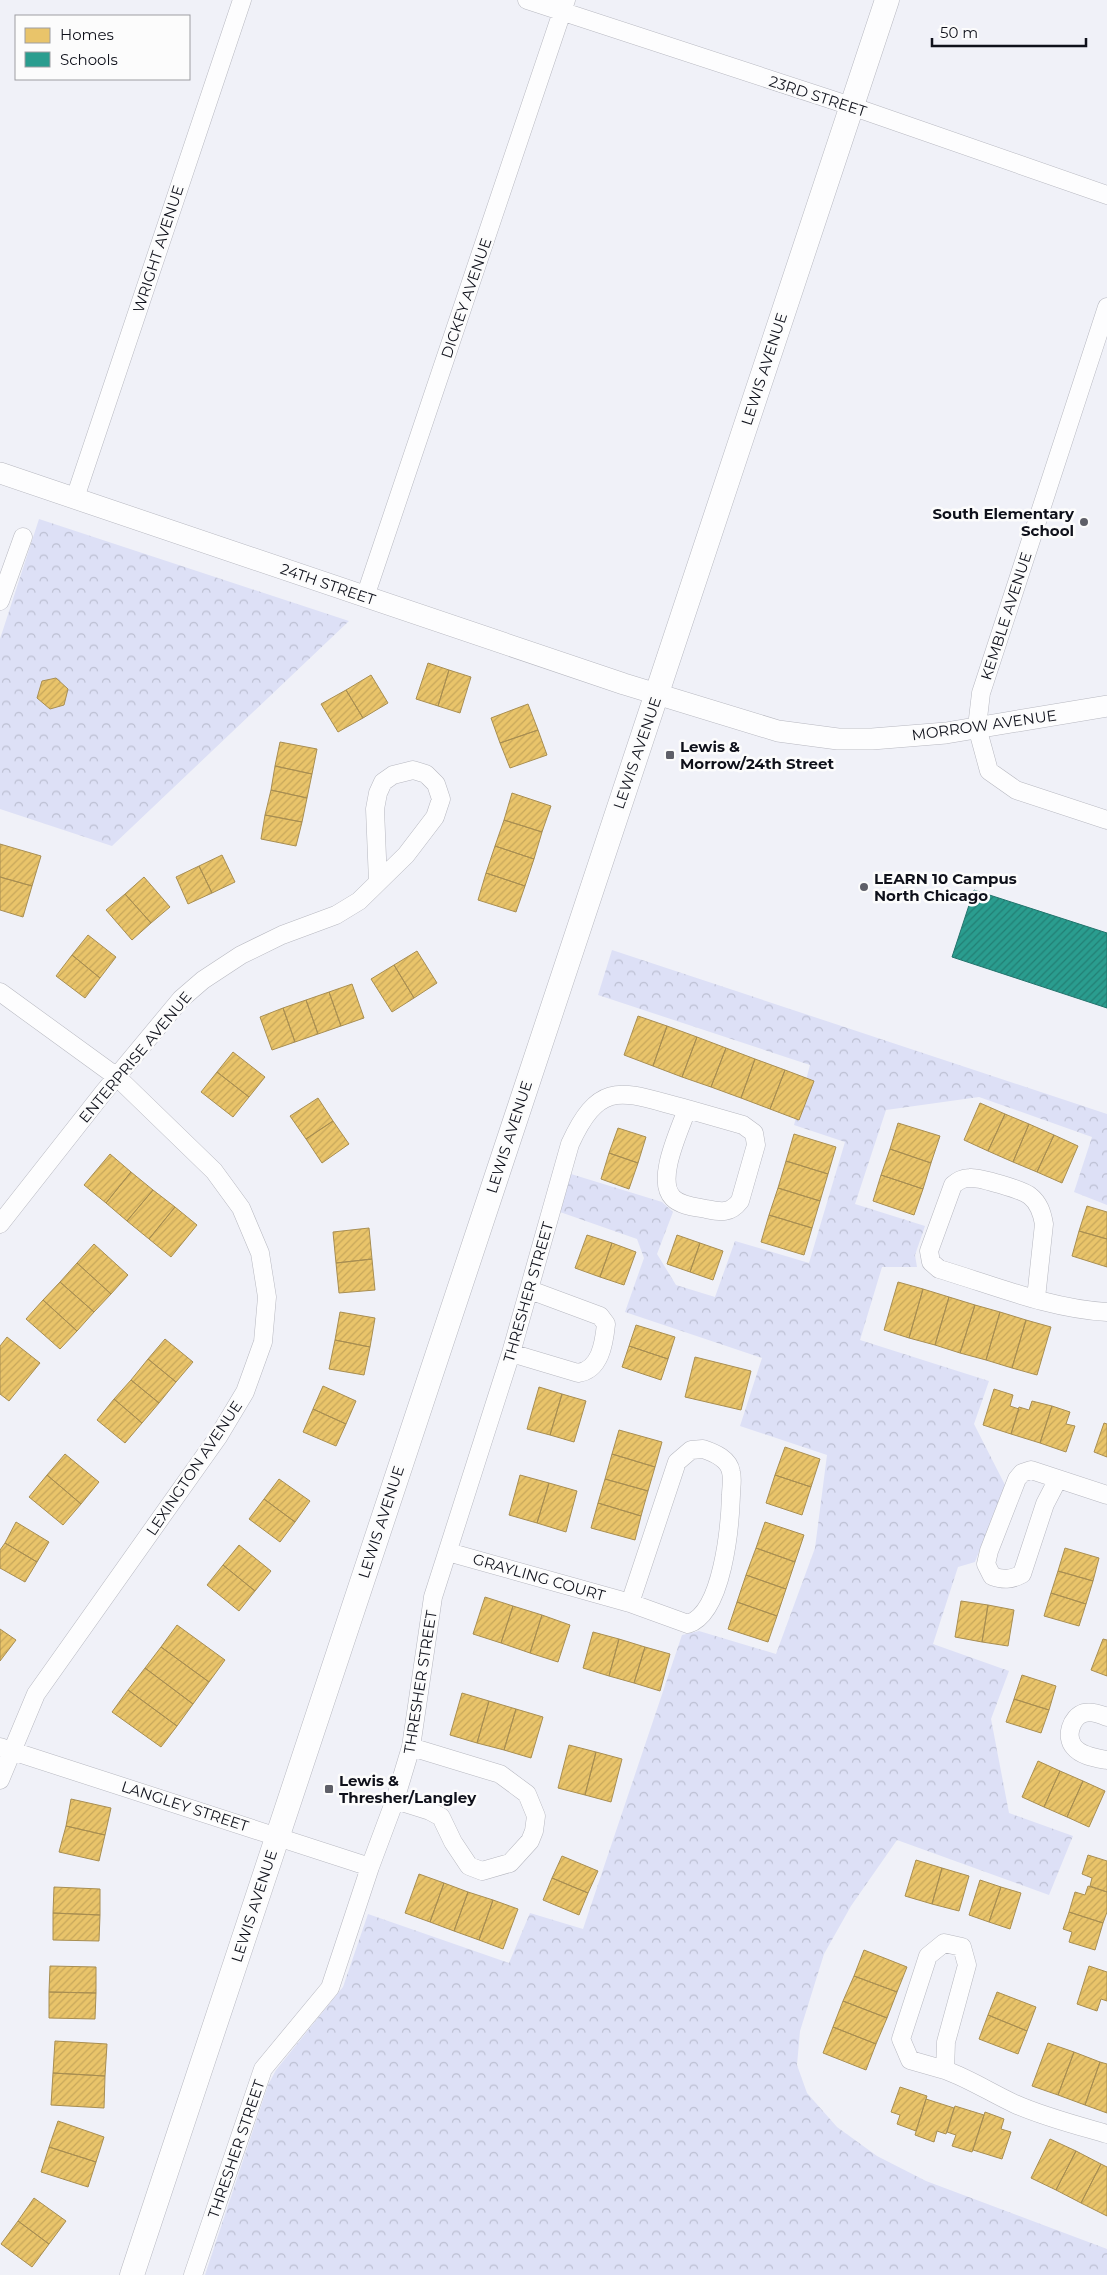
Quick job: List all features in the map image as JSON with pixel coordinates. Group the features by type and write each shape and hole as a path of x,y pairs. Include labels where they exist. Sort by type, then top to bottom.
{"main road":[{"name":"LEWIS AVENUE","path":"132,2275 887,0"}],"street":[{"name":"WRIGHT AVENUE","path":"75,498 242,0"},
{"name":"23RD STREET","path":"527,0 564,6 1107,195"},
{"name":"DICKEY AVENUE","path":"365,596 564,6"},
{"name":"KEMBLE AVENUE","path":"978,727 981,693 1107,307"},
{"name":"24TH STREET","path":"0,473 656,695"},
{"path":"0,601 23,537"},
{"name":"MORROW AVENUE","path":"656,695 778,731 819,737 872,739 946,733 1107,706"},
{"path":"978,727 989,771 1016,790 1107,820"},
{"name":"ENTERPRISE AVENUE","path":"0,1224 181,999 203,980 241,955 282,935 336,915 360,901 406,855 435,817 441,799 436,784 426,774 413,770 393,775 384,782 378,793 375,809 378,882"},
{"name":"LEXINGTON AVENUE","path":"0,992 117,1077 214,1171 241,1208 260,1253 267,1297 263,1342 245,1392 218,1437 36,1694 6,1749 0,1780"},
{"name":"THRESHER STREET","path":"193,2275 263,2069 330,1988 370,1867 395,1800 411,1747 433,1597 511,1353 570,1144 579,1125 592,1106 607,1096 627,1094 686,1109"},
{"path":"686,1109 743,1125 754,1133 756,1145 740,1201 735,1208 725,1212 688,1205 673,1198 666,1187 665,1174 686,1109"},
{"path":"1036,1298 1044,1224 1042,1213 1036,1202 1029,1194 973,1177 960,1179 952,1185 929,1251 931,1262 939,1269 1036,1298 1085,1311 1107,1312"},
{"path":"511,1353 578,1373 588,1372 595,1365 605,1335 606,1324 600,1316 530,1290"},
{"name":"GRAYLING COURT","path":"448,1552 630,1603 688,1624 696,1621 708,1602 723,1566 730,1530 731,1472 726,1462 716,1453 703,1449 691,1450 677,1462 630,1603"},
{"path":"1058,1479 1045,1504 1022,1574 1013,1579 1001,1579 992,1576 986,1564 989,1551 1017,1479 1022,1473 1031,1470 1107,1495"},
{"path":"1107,1717 1091,1712 1082,1714 1072,1724 1070,1739 1073,1746 1082,1753 1107,1760"},
{"path":"395,1800 430,1811 441,1817 453,1842 469,1866 482,1871 510,1863 530,1841 534,1831 536,1816 527,1794 500,1774 411,1747"},
{"name":"LANGLEY STREET","path":"6,1749 277,1835 370,1867"},
{"path":"945,2070 946,2042 968,1965 962,1947 944,1943 928,1956 900,2038 910,2060 966,2078 1012,2103 1036,2113 1107,2134"}],"green space":[{"path":"39,519 349,621 112,846 0,809 0,639"},
{"path":"612,950 1107,1114 1107,1205 1074,1192 1092,1137 979,1097 886,1110 855,1204 925,1226 915,1255 917,1267 882,1267 860,1340 989,1381 974,1424 1005,1485 975,1562 958,1567 933,1644 1009,1671 991,1719 1009,1813 1073,1836 1049,1895 897,1840 851,1906 824,1954 800,2031 797,2065 807,2093 837,2127 877,2156 926,2181 1107,2249 1107,2275 205,2275 268,2085 276,2070 343,1987 368,1914 509,1963 530,1913 583,1929 682,1635 699,1631 776,1654 815,1548 827,1455 740,1426 762,1358 625,1312 644,1258 637,1239 560,1212 571,1174 662,1202 673,1212 657,1254 676,1285 715,1297 735,1241 809,1263 845,1142 794,1125 810,1065 598,995"}],"building: Homes":[{"path":"428,663 449,670 438,706 416,699"},
{"path":"449,670 471,677 460,713 438,706"},
{"path":"371,675 388,703 363,718 346,690"},
{"path":"56,678 68,689 64,705 50,709 37,698 42,681"},
{"path":"346,690 363,718 338,732 321,704"},
{"path":"528,704 538,730 500,743 491,718"},
{"path":"538,730 547,755 510,768 500,743"},
{"path":"280,742 317,749 312,774 275,766"},
{"path":"275,766 312,774 307,798 271,790"},
{"path":"271,790 307,798 302,822 265,815"},
{"path":"512,793 551,806 542,832 504,820"},
{"path":"265,815 302,822 296,846 261,839"},
{"path":"504,820 542,832 534,859 495,846"},
{"path":"0,844 41,856 32,886 0,877"},
{"path":"495,846 534,859 525,886 486,873"},
{"path":"222,855 235,882 212,893 199,866"},
{"path":"199,866 212,893 188,904 176,877"},
{"path":"486,873 525,886 516,912 478,900"},
{"path":"0,877 32,886 23,917 0,910"},
{"path":"144,877 170,907 151,923 125,894"},
{"path":"125,894 151,923 132,940 106,910"},
{"path":"88,935 116,957 100,978 72,955"},
{"path":"417,951 437,983 414,998 394,965"},
{"path":"72,955 100,978 85,998 56,976"},
{"path":"394,965 414,998 392,1012 371,979"},
{"path":"352,984 364,1018 341,1026 329,992"},
{"path":"329,992 341,1026 318,1034 306,1000"},
{"path":"306,1000 318,1034 295,1042 283,1008"},
{"path":"283,1008 295,1042 272,1050 260,1017"},
{"path":"638,1016 667,1026 653,1066 624,1055"},
{"path":"667,1026 697,1037 682,1077 653,1066"},
{"path":"697,1037 726,1048 711,1087 682,1077"},
{"path":"726,1048 755,1059 741,1098 711,1087"},
{"path":"233,1052 265,1077 249,1097 217,1072"},
{"path":"755,1059 785,1070 770,1109 741,1098"},
{"path":"785,1070 814,1081 799,1120 770,1109"},
{"path":"217,1072 249,1097 233,1117 201,1092"},
{"path":"318,1098 333,1121 306,1139 290,1116"},
{"path":"980,1103 1005,1114 988,1151 964,1140"},
{"path":"1005,1114 1029,1124 1013,1162 988,1151"},
{"path":"333,1121 349,1144 322,1163 306,1139"},
{"path":"898,1123 940,1136 931,1163 890,1149"},
{"path":"1029,1124 1054,1135 1037,1172 1013,1162"},
{"path":"618,1128 646,1137 638,1163 609,1153"},
{"path":"794,1134 836,1147 828,1174 786,1161"},
{"path":"1054,1135 1078,1146 1062,1183 1037,1172"},
{"path":"890,1149 931,1163 923,1189 881,1175"},
{"path":"609,1153 638,1163 629,1189 601,1179"},
{"path":"110,1154 131,1172 106,1203 84,1185"},
{"path":"786,1161 828,1174 820,1201 778,1188"},
{"path":"131,1172 153,1190 127,1221 106,1203"},
{"path":"881,1175 923,1189 914,1215 873,1201"},
{"path":"778,1188 820,1201 812,1228 769,1215"},
{"path":"153,1190 175,1207 149,1239 127,1221"},
{"path":"1087,1206 1107,1212 1107,1239 1079,1231"},
{"path":"175,1207 197,1225 171,1257 149,1239"},
{"path":"769,1215 812,1228 804,1255 761,1242"},
{"path":"369,1228 372,1259 336,1263 333,1232"},
{"path":"1079,1231 1107,1239 1107,1267 1072,1256"},
{"path":"587,1235 612,1243 600,1277 575,1268"},
{"path":"677,1235 700,1243 690,1272 667,1264"},
{"path":"612,1243 636,1252 624,1285 600,1277"},
{"path":"700,1243 723,1251 713,1280 690,1272"},
{"path":"94,1244 128,1275 111,1294 77,1263"},
{"path":"372,1259 375,1290 339,1293 336,1263"},
{"path":"77,1263 111,1294 94,1312 60,1282"},
{"path":"60,1282 94,1312 77,1331 43,1300"},
{"path":"898,1282 923,1289 909,1338 884,1330"},
{"path":"923,1289 949,1297 935,1345 909,1338"},
{"path":"949,1297 975,1305 960,1353 935,1345"},
{"path":"43,1300 77,1331 60,1349 26,1319"},
{"path":"975,1305 1000,1312 986,1360 960,1353"},
{"path":"340,1312 375,1318 370,1347 335,1340"},
{"path":"1000,1312 1026,1320 1012,1368 986,1360"},
{"path":"1026,1320 1051,1327 1037,1375 1012,1368"},
{"path":"636,1325 675,1337 668,1359 629,1346"},
{"path":"7,1337 40,1363 9,1401 0,1394 0,1346"},
{"path":"165,1339 193,1362 176,1382 148,1359"},
{"path":"335,1340 370,1347 364,1375 329,1369"},
{"path":"629,1346 668,1359 661,1380 622,1367"},
{"path":"695,1357 751,1371 741,1410 685,1397"},
{"path":"148,1359 176,1382 159,1403 131,1380"},
{"path":"131,1380 159,1403 142,1423 114,1399"},
{"path":"323,1386 356,1401 346,1424 313,1409"},
{"path":"539,1387 562,1394 550,1435 527,1429"},
{"path":"994,1389 1013,1395 1010,1406 1019,1409 1011,1434 983,1425"},
{"path":"562,1394 586,1401 574,1442 550,1435"},
{"path":"114,1399 142,1423 125,1443 97,1420"},
{"path":"1032,1401 1052,1406 1040,1443 1011,1434 1019,1407 1029,1410"},
{"path":"1052,1406 1070,1412 1066,1424 1075,1426 1066,1452 1040,1443"},
{"path":"313,1409 346,1424 336,1446 303,1432"},
{"path":"1104,1423 1107,1424 1107,1457 1094,1452"},
{"path":"619,1430 662,1442 655,1467 612,1454"},
{"path":"785,1447 820,1459 811,1487 775,1475"},
{"path":"65,1454 99,1482 81,1504 47,1475"},
{"path":"612,1454 655,1467 648,1491 605,1479"},
{"path":"47,1475 81,1504 63,1525 29,1497"},
{"path":"520,1475 549,1483 537,1523 509,1515"},
{"path":"775,1475 811,1487 802,1515 766,1503"},
{"path":"279,1479 310,1501 295,1522 264,1499"},
{"path":"605,1479 648,1491 641,1516 598,1503"},
{"path":"549,1483 577,1491 566,1532 537,1523"},
{"path":"264,1499 295,1522 280,1542 249,1519"},
{"path":"598,1503 641,1516 635,1540 591,1528"},
{"path":"16,1522 49,1542 37,1562 5,1543"},
{"path":"765,1522 804,1535 795,1562 756,1548"},
{"path":"5,1543 37,1562 25,1582 0,1568 0,1550"},
{"path":"239,1545 271,1571 255,1591 223,1565"},
{"path":"756,1548 795,1562 786,1589 746,1575"},
{"path":"1065,1548 1099,1558 1093,1581 1058,1571"},
{"path":"223,1565 255,1591 239,1611 207,1585"},
{"path":"1058,1571 1093,1581 1086,1604 1051,1593"},
{"path":"746,1575 786,1589 777,1616 737,1602"},
{"path":"1051,1593 1086,1604 1079,1626 1044,1616"},
{"path":"485,1597 513,1606 501,1643 473,1634"},
{"path":"961,1601 988,1605 982,1642 955,1637"},
{"path":"737,1602 777,1616 768,1642 728,1629"},
{"path":"988,1605 1014,1610 1008,1646 982,1642"},
{"path":"513,1606 542,1615 530,1653 501,1643"},
{"path":"542,1615 570,1625 558,1662 530,1653"},
{"path":"177,1625 225,1660 209,1682 161,1647"},
{"path":"0,1629 16,1640 0,1661"},
{"path":"593,1632 619,1639 609,1676 583,1668"},
{"path":"619,1639 645,1647 634,1683 609,1676"},
{"path":"1103,1639 1107,1640 1107,1676 1091,1670"},
{"path":"161,1647 209,1682 193,1704 145,1668"},
{"path":"645,1647 670,1654 660,1691 634,1683"},
{"path":"145,1668 193,1704 177,1726 128,1690"},
{"path":"1022,1675 1056,1686 1049,1710 1014,1699"},
{"path":"128,1690 177,1726 161,1747 112,1712"},
{"path":"462,1693 489,1701 477,1743 450,1735"},
{"path":"1014,1699 1049,1710 1041,1733 1006,1722"},
{"path":"489,1701 516,1709 504,1750 477,1743"},
{"path":"516,1709 543,1717 531,1758 504,1750"},
{"path":"569,1745 596,1752 585,1795 558,1788"},
{"path":"596,1752 622,1759 611,1802 585,1795"},
{"path":"1038,1761 1060,1771 1044,1807 1022,1797"},
{"path":"1060,1771 1083,1781 1067,1817 1044,1807"},
{"path":"1083,1781 1105,1791 1089,1827 1067,1817"},
{"path":"71,1799 111,1808 105,1835 66,1826"},
{"path":"66,1826 105,1835 99,1861 59,1852"},
{"path":"1088,1855 1107,1861 1107,1892 1090,1886 1092,1878 1082,1874"},
{"path":"562,1856 598,1871 588,1893 552,1878"},
{"path":"916,1860 942,1868 932,1904 905,1896"},
{"path":"942,1868 969,1876 959,1911 932,1904"},
{"path":"419,1874 444,1883 430,1922 405,1913"},
{"path":"552,1878 588,1893 579,1915 543,1900"},
{"path":"980,1880 1001,1887 989,1922 969,1915"},
{"path":"444,1883 468,1892 454,1931 430,1922"},
{"path":"1088,1886 1107,1892 1107,1912 1103,1923 1069,1912 1075,1892 1085,1895"},
{"path":"54,1887 100,1889 100,1915 53,1913"},
{"path":"1001,1887 1021,1893 1010,1929 989,1922"},
{"path":"468,1892 493,1900 479,1940 454,1931"},
{"path":"493,1900 518,1909 503,1949 479,1940"},
{"path":"1069,1912 1103,1923 1095,1950 1069,1942 1072,1932 1063,1929"},
{"path":"53,1913 100,1915 99,1941 53,1940"},
{"path":"864,1950 907,1967 897,1992 854,1976"},
{"path":"50,1966 96,1967 96,1993 49,1992"},
{"path":"1089,1966 1107,1972 1107,2001 1101,1999 1097,2011 1077,2004"},
{"path":"854,1976 897,1992 887,2018 843,2001"},
{"path":"49,1992 96,1993 95,2019 49,2018"},
{"path":"997,1992 1036,2007 1027,2031 988,2015"},
{"path":"843,2001 887,2018 876,2044 833,2027"},
{"path":"988,2015 1027,2031 1018,2054 979,2039"},
{"path":"833,2027 876,2044 866,2070 823,2053"},
{"path":"55,2041 107,2044 105,2076 53,2073"},
{"path":"1048,2043 1074,2052 1058,2095 1032,2086"},
{"path":"1074,2052 1100,2062 1085,2105 1058,2095"},
{"path":"1100,2062 1107,2064 1107,2113 1085,2105"},
{"path":"53,2073 105,2076 104,2108 51,2105"},
{"path":"900,2087 927,2096 916,2131 897,2124 900,2115 891,2112"},
{"path":"926,2099 954,2108 946,2134 937,2131 934,2142 915,2135"},
{"path":"955,2106 984,2115 972,2152 952,2146 956,2135 947,2132"},
{"path":"985,2112 1004,2119 1001,2129 1011,2132 1002,2159 973,2150"},
{"path":"58,2121 104,2137 96,2162 49,2147"},
{"path":"1050,2139 1076,2151 1056,2190 1031,2178"},
{"path":"49,2147 96,2162 88,2187 41,2172"},
{"path":"1076,2151 1101,2164 1081,2203 1056,2190"},
{"path":"1101,2164 1107,2167 1107,2216 1081,2203"},
{"path":"34,2198 66,2221 49,2244 18,2221"},
{"path":"18,2221 49,2244 32,2267 1,2244"}],"building: Schools":[{"path":"974,890 1107,933 1107,1008 952,957"}],"place":[{"name":"South Elementary School","path":"1084,522"},
{"name":"Lewis & Morrow/24th Street","path":"670,755"},
{"name":"LEARN 10 Campus North Chicago","path":"864,887"},
{"name":"Lewis & Thresher/Langley","path":"329,1789"}]}
